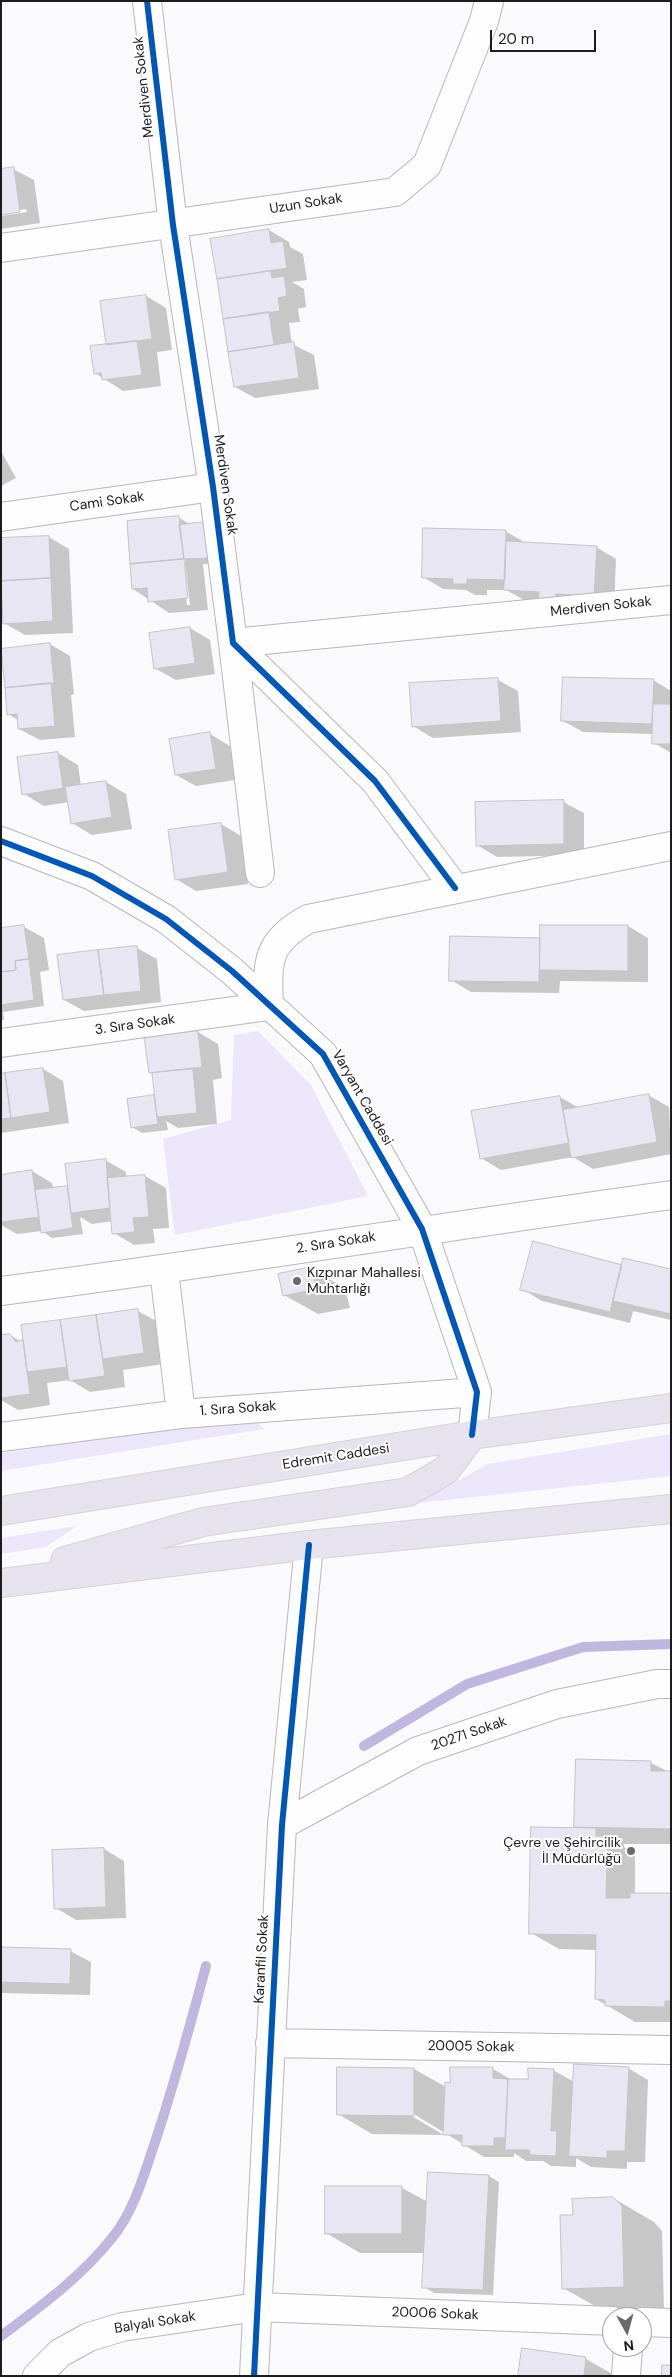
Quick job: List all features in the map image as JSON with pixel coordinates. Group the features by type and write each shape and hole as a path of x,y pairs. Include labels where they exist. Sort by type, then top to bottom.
{"highway":[{"name":"Edremit Caddesi","path":"1,1511 472,1435 671,1408"},
{"path":"1,1581 203,1522 408,1492 446,1470 472,1435"},
{"path":"1,1581 309,1545 671,1509"}],"street":[{"name":"Merdiven Sokak","path":"147,1 173,225 214,487 233,643 671,600"},
{"name":"Uzun Sokak","path":"1,248 395,192 427,165 484,21 489,1"},
{"name":"Cami Sokak","path":"1,517 214,487"},
{"path":"233,643 260,873"},
{"path":"233,643 375,781 456,888"},
{"name":"Varyant Caddesi","path":"2,835 92,876 166,919 232,971 268,1006 323,1054 422,1229 477,1392 472,1435"},
{"path":"268,1006 267,966 275,947 288,930 308,919 333,912 671,846"},
{"name":"3. Sıra Sokak","path":"1,1043 268,1006"},
{"name":"2. Sıra Sokak","path":"1,1291 164,1270 422,1229 671,1195"},
{"path":"164,1270 181,1414"},
{"name":"1. Sıra Sokak","path":"1,1437 181,1414 477,1392"},
{"name":"Karanfil Sokak","path":"254,2376 282,1825 309,1545"},
{"name":"20271 Sokak","path":"282,1825 418,1751 557,1704 657,1684 671,1684"},
{"name":"20005 Sokak","path":"270,2043 671,2050"},
{"name":"20006 Sokak","path":"257,2307 602,2321"},
{"name":"Balyalı Sokak","path":"36,2376 60,2353 89,2337 122,2327 257,2307"},
{"path":"652,2322 671,2323"},
{"path":"626,2376 627,2357"}],"shaded area":[{"path":"258,1031 311,1085 368,1196 175,1235 163,1139 231,1120 234,1035"},
{"path":"252,1417 264,1429 1,1471 1,1453"},
{"path":"671,1434 671,1476 409,1504 452,1484 488,1464"},
{"path":"77,1526 46,1547 1,1554 1,1538"}],"building":[{"path":"14,167 20,212 1,215 1,169"},
{"path":"269,229 271,243 283,241 287,268 217,279 210,239"},
{"path":"271,271 272,278 284,276 287,296 278,298 280,311 223,319 217,279"},
{"path":"146,295 152,339 106,345 100,301"},
{"path":"269,312 274,345 228,352 223,319"},
{"path":"137,341 142,375 102,380 101,373 94,374 90,346"},
{"path":"294,342 299,378 234,387 228,352"},
{"path":"179,516 184,559 130,564 127,521"},
{"path":"205,522 209,558 184,559 179,525"},
{"path":"423,528 506,530 505,580 467,579 467,584 453,584 453,579 422,578"},
{"path":"49,536 51,578 1,581 1,538"},
{"path":"506,541 597,546 594,596 556,594 556,601 538,600 539,592 504,590"},
{"path":"184,559 188,598 148,602 147,588 132,589 130,564"},
{"path":"51,578 53,621 3,624 1,581"},
{"path":"190,627 195,663 154,669 149,633"},
{"path":"50,643 54,683 5,688 1,649"},
{"path":"563,677 654,679 652,724 561,721"},
{"path":"498,678 501,721 412,727 409,683"},
{"path":"51,683 55,726 18,729 17,714 7,715 5,688"},
{"path":"653,704 671,704 671,744 652,744"},
{"path":"210,732 216,769 175,775 169,739"},
{"path":"58,752 63,788 22,795 17,757"},
{"path":"106,781 112,817 71,824 65,787"},
{"path":"564,800 564,844 476,846 475,802"},
{"path":"221,823 228,872 175,880 168,830"},
{"path":"24,925 29,959 15,961 16,970 1,972 1,928"},
{"path":"540,925 628,925 628,971 540,970"},
{"path":"450,936 540,938 539,982 449,981"},
{"path":"137,946 141,991 104,995 98,950"},
{"path":"98,950 104,995 63,1000 57,955"},
{"path":"29,959 34,1000 1,1005 1,972 16,970 15,961"},
{"path":"198,1031 202,1067 149,1073 144,1037"},
{"path":"43,1068 50,1112 11,1118 5,1073"},
{"path":"193,1069 197,1113 157,1117 152,1073"},
{"path":"5,1073 11,1118 1,1119 1,1074"},
{"path":"649,1094 657,1142 571,1158 563,1110"},
{"path":"154,1095 158,1124 131,1128 127,1099"},
{"path":"560,1096 569,1143 480,1159 471,1111"},
{"path":"106,1159 110,1208 71,1213 65,1164"},
{"path":"32,1170 39,1217 1,1222 1,1175"},
{"path":"145,1175 149,1217 133,1218 135,1232 112,1234 107,1178"},
{"path":"67,1186 73,1228 41,1233 35,1190"},
{"path":"533,1241 622,1265 610,1312 520,1290"},
{"path":"623,1258 671,1269 671,1314 613,1301"},
{"name":"Kızpınar Mahallesi Muhtarlığı","path":"312,1267 316,1289 283,1296 278,1274"},
{"path":"138,1309 144,1353 103,1359 96,1315"},
{"path":"96,1315 105,1376 69,1381 60,1320"},
{"path":"60,1320 67,1367 27,1372 21,1325"},
{"path":"10,1334 16,1342 23,1339 30,1394 1,1398 1,1335"},
{"path":"576,1759 651,1761 651,1771 671,1771 671,1829 574,1827"},
{"path":"531,1827 596,1828 596,1836 608,1836 606,1898 630,1898 630,1893 671,1893 671,2001 665,2001 665,2007 605,2006 605,2000 595,1999 596,1935 529,1934"},
{"path":"104,1848 106,1907 54,1909 52,1850"},
{"path":"1,1947 71,1949 70,1984 1,1982"},
{"path":"574,2064 629,2067 625,2151 607,2151 607,2158 569,2156"},
{"path":"337,2067 414,2068 414,2116 337,2115"},
{"path":"450,2067 493,2067 493,2078 508,2079 505,2138 494,2138 494,2146 462,2146 462,2135 443,2135 445,2082 450,2083"},
{"path":"528,2068 554,2069 551,2131 557,2131 556,2156 530,2155 529,2150 505,2150 508,2079 528,2079"},
{"path":"428,2172 489,2175 483,2290 422,2288"},
{"path":"325,2186 402,2186 402,2234 325,2234"},
{"path":"613,2197 622,2206 624,2287 562,2289 560,2215 573,2215 572,2199"},
{"path":"522,2348 586,2357 584,2376 518,2376"},
{"path":"662,2365 671,2365 671,2376 662,2376"}],"waterway":[{"path":"364,1746 467,1684 583,1647 671,1644"},
{"path":"1,2336 31,2314 87,2266 112,2238 126,2217 142,2181 161,2123 182,2056 206,1966"}],"cycle path":[{"path":"147,1 173,225 213,487 233,643 375,781 455,888"},
{"path":"1,841 92,876 166,919 232,971 323,1054 422,1229 477,1392 472,1435"},
{"path":"254,2376 282,1825 309,1545"}],"place":[{"name":"Kızpınar Mahallesi Muhtarlığı","path":"297,1281"},
{"name":"Çevre ve Şehircilik İl Müdürlüğü","path":"631,1851"}]}
